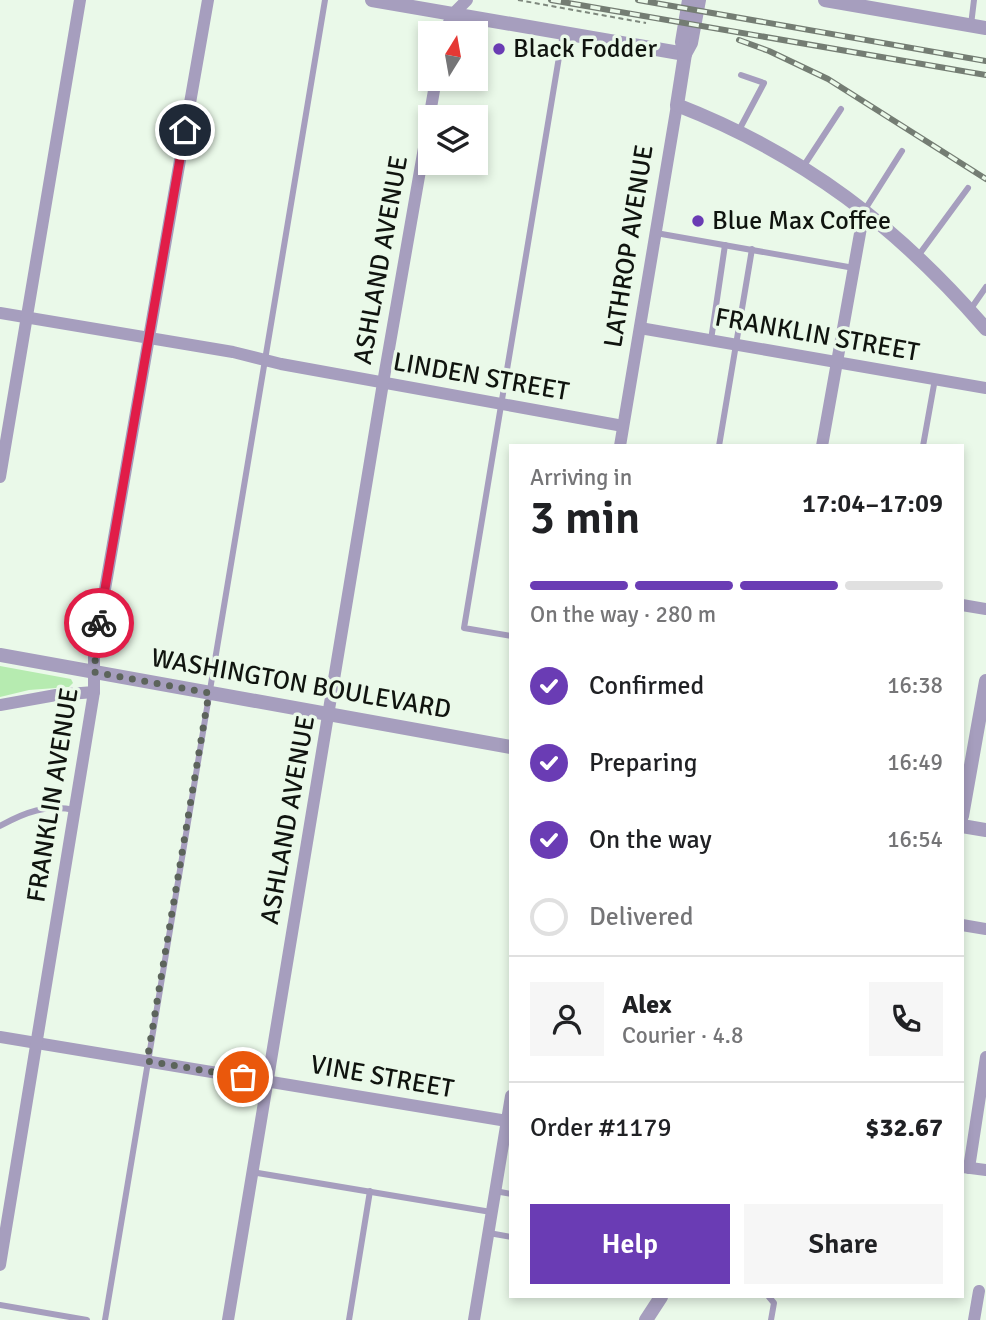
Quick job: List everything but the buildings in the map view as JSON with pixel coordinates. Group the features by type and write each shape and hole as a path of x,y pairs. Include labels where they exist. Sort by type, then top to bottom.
{"street":[{"path":"0,477 80,0"},
{"name":"FRANKLIN AVENUE","path":"0,1265 94,692 94,652 208,0"},
{"path":"372,0 453,7 563,33 685,54"},
{"path":"453,7 467,0"},
{"name":"LATHROP AVENUE","path":"685,54 682,42 689,0"},
{"name":"LATHROP AVENUE","path":"620,444 685,54 691,43 699,0"},
{"path":"825,0 850,2 986,28"},
{"name":"ASHLAND AVENUE","path":"228,1320 434,91"},
{"path":"677,106 738,132 803,167 864,211 918,256 986,329"},
{"path":"822,444 864,211"},
{"name":"LINDEN STREET","path":"0,313 233,352 265,361 623,426"},
{"name":"FRANKLIN STREET","path":"640,328 986,388"},
{"path":"964,605 986,609"},
{"name":"WASHINGTON BOULEVARD","path":"0,655 509,747"},
{"path":"964,805 986,681"},
{"path":"0,705 55,695 94,692"},
{"path":"964,826 986,830"},
{"path":"964,925 986,929"},
{"name":"VINE STREET","path":"0,1037 267,1081 509,1114"},
{"path":"986,1057 966,1167 986,1170"},
{"path":"474,1320 491,1212 507,1141 509,1114"},
{"path":"974,1320 982,1291"},
{"path":"646,1320 660,1298"}],"lane":[{"path":"105,1320 325,0"},
{"path":"971,25 974,0"},
{"path":"509,636 464,628 563,33"},
{"path":"738,132 764,83 741,75"},
{"path":"803,167 841,109"},
{"path":"864,211 902,150"},
{"path":"918,256 968,188"},
{"path":"656,233 854,268"},
{"path":"711,340 725,245"},
{"path":"719,444 752,249"},
{"path":"970,310 986,287"},
{"path":"923,444 935,379"},
{"path":"0,826 18,816 43,808 75,810"},
{"path":"252,1172 491,1212"},
{"path":"349,1320 370,1191"},
{"path":"495,1191 509,1194"},
{"path":"488,1233 509,1237"},
{"path":"770,1298 774,1303 771,1320"},
{"path":"0,1305 87,1320"}],"path":[{"path":"518,0 646,23"}],"green space":[{"path":"0,666 71,679 73,683 69,687 29,690 0,697"}],"railway":[{"path":"551,0 986,75"},
{"path":"638,0 986,61"},
{"path":"739,40 828,79 986,179"}],"way so far":[{"path":"99,623 94,672 209,693 147,1061 243,1077"}],"place":[{"name":"Black Fodder","path":"499,49"},
{"name":"Blue Max Coffee","path":"698,221"}],"route":[{"path":"99,623 185,130"}]}
